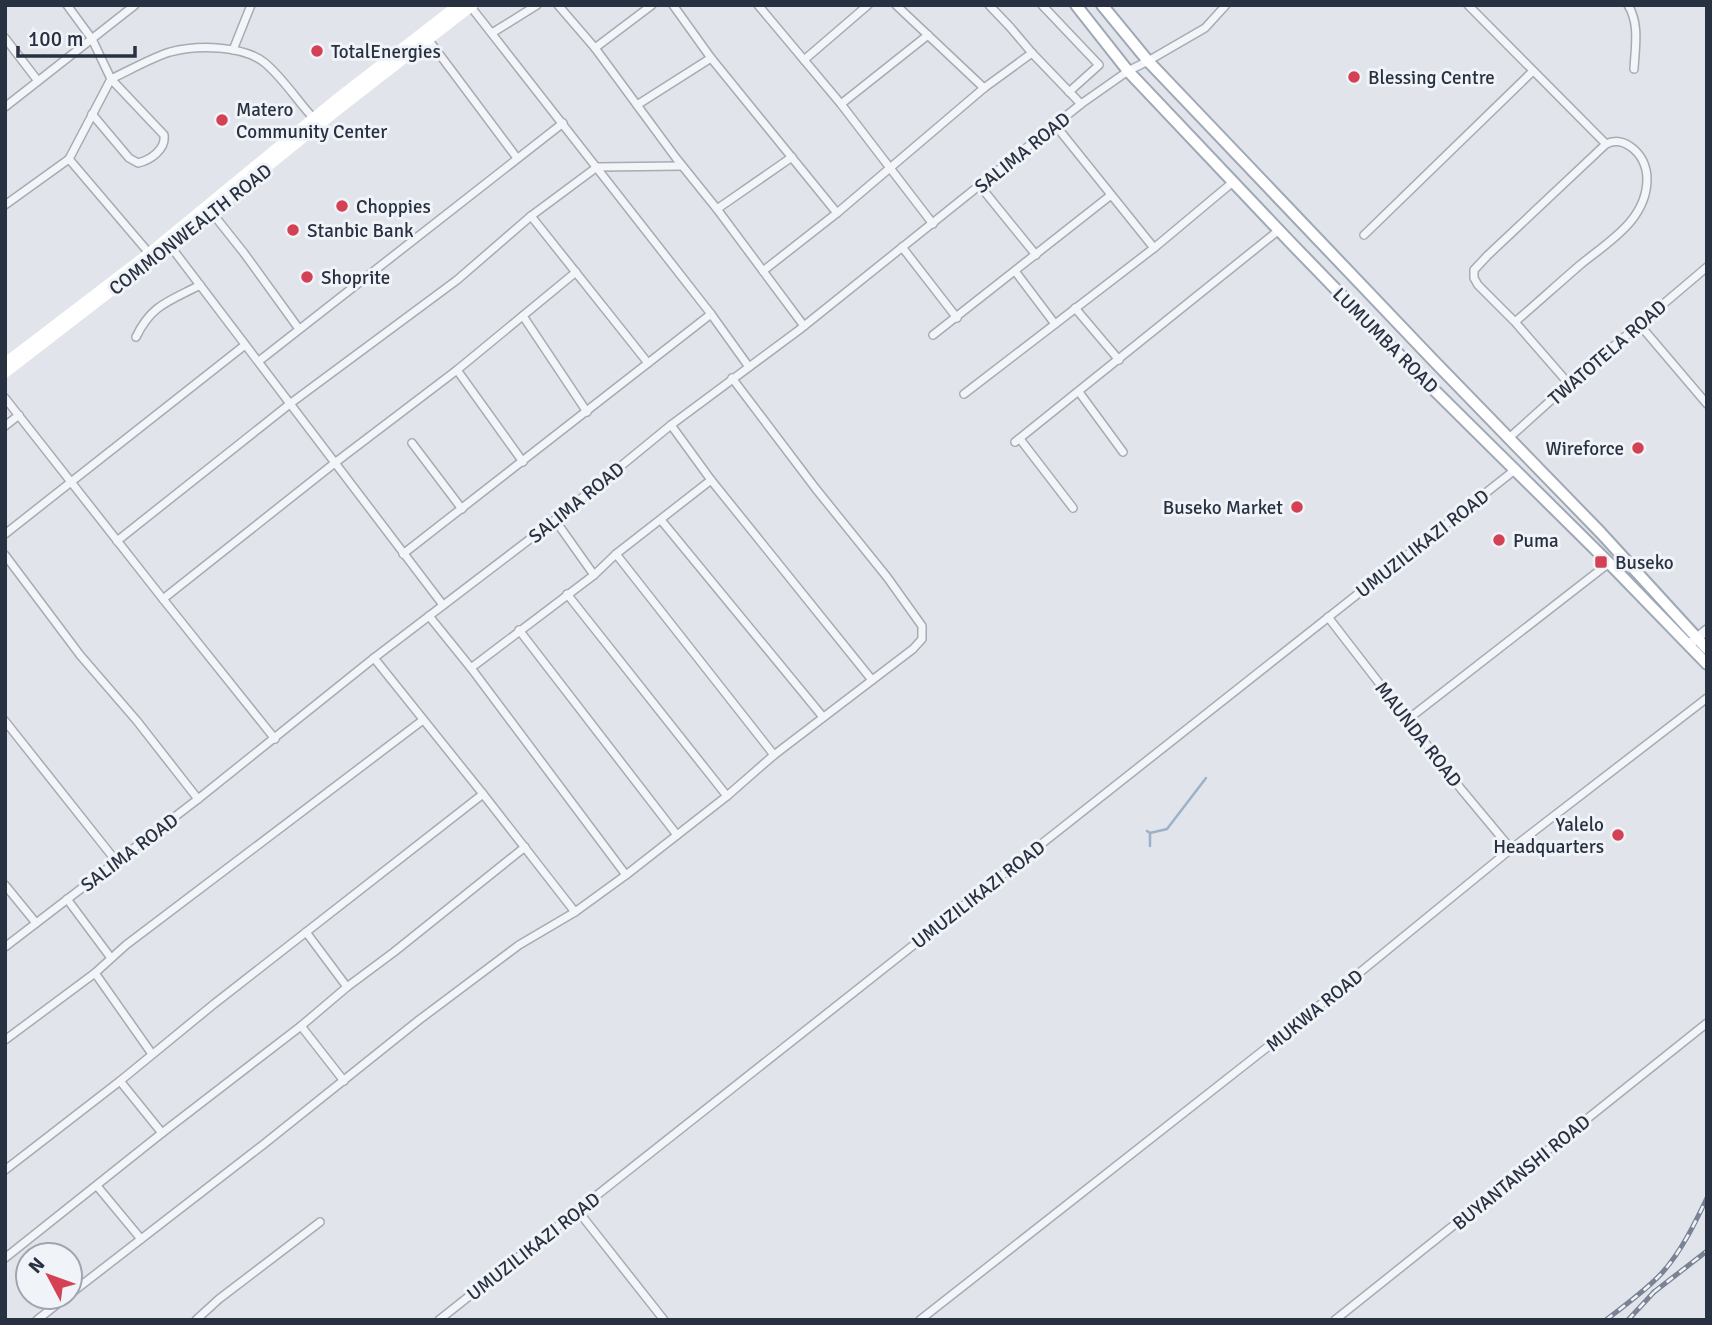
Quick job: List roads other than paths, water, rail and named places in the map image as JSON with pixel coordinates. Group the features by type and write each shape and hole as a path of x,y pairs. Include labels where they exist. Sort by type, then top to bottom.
{"main road":[{"name":"COMMONWEALTH ROAD","path":"5,373 458,5"},
{"name":"LUMUMBA ROAD","path":"1076,5 1128,71 1416,372 1609,563 1693,641 1707,649"},
{"name":"LUMUMBA ROAD","path":"1102,5 1148,61 1610,544 1693,641 1707,664"},
{"name":"COMMONWEALTH ROAD","path":"316,122 471,6"},
{"name":"COMMONWEALTH ROAD","path":"5,363 149,253 168,242"}],"street":[{"path":"67,5 92,40 111,79 164,135 162,148 138,163 129,158 92,114"},
{"path":"5,107 135,5"},
{"path":"233,50 251,5"},
{"path":"492,33 537,5"},
{"path":"558,5 595,48 804,326"},
{"path":"595,48 652,5"},
{"path":"673,5 711,58 837,213"},
{"path":"771,5 760,8 841,104 933,224"},
{"path":"804,60 868,5"},
{"path":"896,5 984,88"},
{"path":"989,5 1081,104"},
{"path":"1042,5 1100,65 1069,92"},
{"name":"SALIMA ROAD","path":"5,947 555,520 671,425 804,326 1081,104 1128,71 1205,28 1227,5"},
{"path":"1468,5 1606,144"},
{"path":"1628,5 1634,14 1634,69"},
{"path":"471,6 711,314 749,367"},
{"path":"841,104 928,35"},
{"path":"5,38 38,80"},
{"path":"428,39 517,158"},
{"path":"5,205 69,159 111,79 170,52 207,48 252,54 274,72 316,122"},
{"path":"763,271 837,213 984,88 1032,53"},
{"path":"637,105 711,58"},
{"path":"1364,235 1533,71"},
{"path":"259,361 563,122"},
{"path":"1056,126 1154,248"},
{"path":"1515,322 1616,237 1637,214 1646,191 1647,172 1640,155 1626,144 1612,141 1606,144 1474,270 1478,285 1515,322 1569,384"},
{"path":"717,209 792,157"},
{"path":"69,159 149,253"},
{"path":"117,541 290,403 457,280 531,216 597,167 682,166"},
{"path":"964,394 1154,248 1233,182"},
{"path":"980,187 1036,255"},
{"path":"933,335 1111,195"},
{"path":"209,209 299,329"},
{"path":"531,216 648,363"},
{"path":"1073,508 1018,440 1279,230"},
{"path":"168,242 443,605"},
{"path":"902,247 957,318"},
{"name":"TWATOTELA ROAD","path":"1509,438 1707,267"},
{"path":"1015,271 1055,324"},
{"path":"163,599 457,370 576,272"},
{"path":"136,337 150,314 200,285"},
{"path":"1075,308 1119,360"},
{"path":"403,554 711,314"},
{"path":"523,316 587,412"},
{"path":"1639,324 1707,404"},
{"path":"5,534 246,345"},
{"path":"457,370 523,462"},
{"path":"84,1283 501,958 575,912 626,875 822,717 913,649 922,639 922,626 887,577 732,378"},
{"path":"1079,392 1123,452"},
{"path":"5,398 275,738"},
{"path":"5,426 19,415"},
{"path":"671,425 711,480 872,680"},
{"path":"412,443 462,509"},
{"name":"UMUZILIKAZI ROAD","path":"439,1320 1516,469"},
{"path":"471,668 594,575 616,554 711,480"},
{"path":"555,520 594,575"},
{"path":"661,520 822,717"},
{"path":"616,554 774,755"},
{"path":"5,555 80,655 136,720 198,799"},
{"path":"1407,720 1609,563"},
{"path":"567,594 727,796"},
{"path":"429,616 626,875"},
{"name":"MAUNDA ROAD","path":"1328,617 1511,849"},
{"path":"1693,641 1707,630"},
{"path":"519,631 677,835"},
{"path":"374,658 575,912"},
{"name":"MUKWA ROAD","path":"920,1320 1293,1027 1511,849 1707,698"},
{"path":"5,1040 95,974 111,958 423,720"},
{"path":"5,721 116,862"},
{"path":"5,1170 483,794"},
{"path":"5,1258 525,847"},
{"path":"5,885 36,923"},
{"path":"67,899 111,958"},
{"path":"306,933 347,987"},
{"path":"95,974 152,1054"},
{"name":"BUYANTANSHI ROAD","path":"1335,1320 1707,1023"},
{"path":"301,1026 344,1081"},
{"path":"120,1081 162,1133"},
{"path":"97,1186 141,1239"},
{"path":"578,1211 664,1320"},
{"path":"196,1320 219,1299 320,1222"}],"waterway":[{"path":"1147,831 1150,833 1167,829 1206,778"},
{"path":"1150,833 1150,846"}],"railway":[{"path":"1606,1320 1668,1266 1687,1238 1707,1198"},
{"path":"1654,1292 1707,1251"},
{"path":"1628,1320 1654,1292"}],"place":[{"name":"TotalEnergies","path":"317,51"},
{"name":"Blessing Centre","path":"1354,77"},
{"name":"Matero Community Center","path":"222,120"},
{"name":"Choppies","path":"342,206"},
{"name":"Stanbic Bank","path":"293,230"},
{"name":"Shoprite","path":"307,277"},
{"name":"Wireforce","path":"1638,448"},
{"name":"Buseko Market","path":"1297,507"},
{"name":"Puma","path":"1499,540"},
{"name":"Buseko","path":"1601,562"},
{"name":"Yalelo Headquarters","path":"1618,835"}]}
